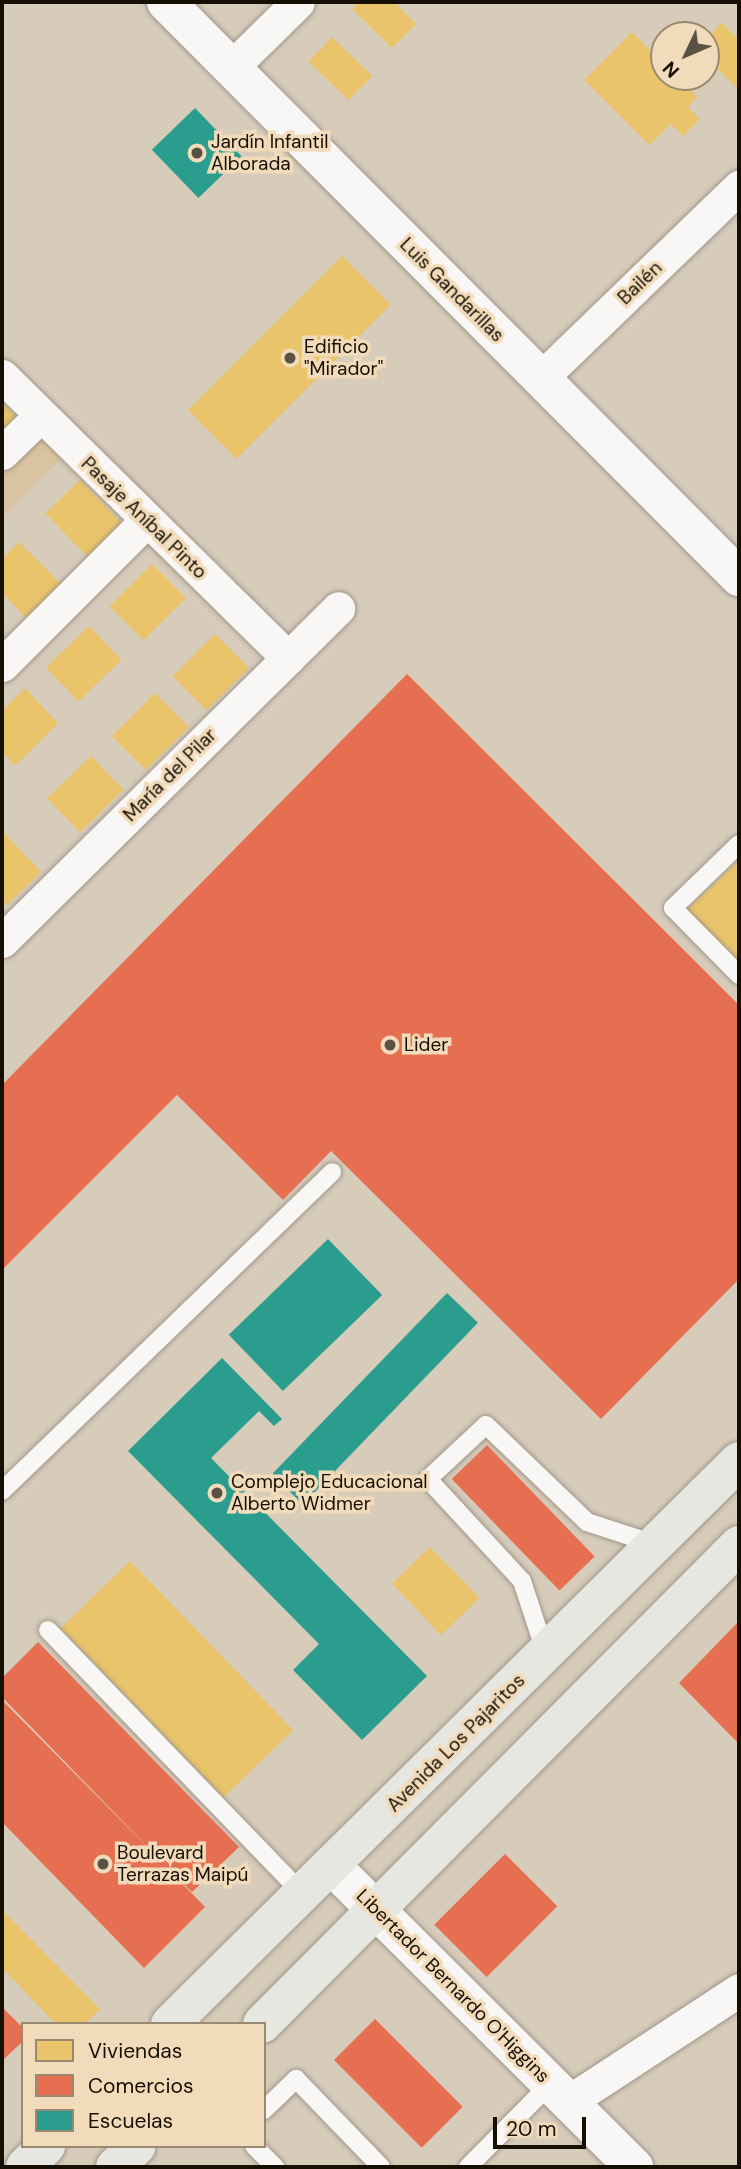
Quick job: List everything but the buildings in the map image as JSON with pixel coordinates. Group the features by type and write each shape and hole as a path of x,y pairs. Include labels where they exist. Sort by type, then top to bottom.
{"main road":[{"name":"Avenida Los Pajaritos","path":"172,2022 739,1461"},
{"path":"264,2022 734,1562"},
{"path":"25,2167 44,2148"},
{"path":"116,2167 135,2148"}],"street":[{"name":"Luis Gandarillas","path":"166,2 739,577"},
{"path":"231,68 298,2"},
{"name":"Bailén","path":"540,379 739,187"},
{"name":"Pasaje Aníbal Pinto","path":"2,376 146,521 288,658"},
{"path":"2,453 40,416"},
{"path":"2,665 146,521"},
{"name":"María del Pilar","path":"2,941 338,608"},
{"name":"Libertador Bernardo O'Higgins","path":"331,1865 634,2167"},
{"path":"559,2093 739,1990"}],"lane":[{"path":"739,844 673,908 739,975"},
{"path":"2,1491 332,1172"},
{"path":"546,1654 522,1581 428,1479 485,1425 587,1522 657,1545"},
{"path":"48,1630 302,1893"},
{"path":"266,2108 296,2079 381,2167"},
{"path":"468,2167 559,2093"},
{"path":"256,2148 275,2167"}],"shaded area":[{"path":"43,431 66,454 2,517 2,471"}],"place":[{"name":"Jardín Infantil Alborada","path":"197,153"},
{"name":"Edificio \"Mirador\"","path":"290,358"},
{"name":"Lider","path":"390,1045"},
{"name":"Complejo Educacional Alberto Widmer","path":"217,1493"},
{"name":"Boulevard Terrazas Maipú","path":"103,1864"}]}
